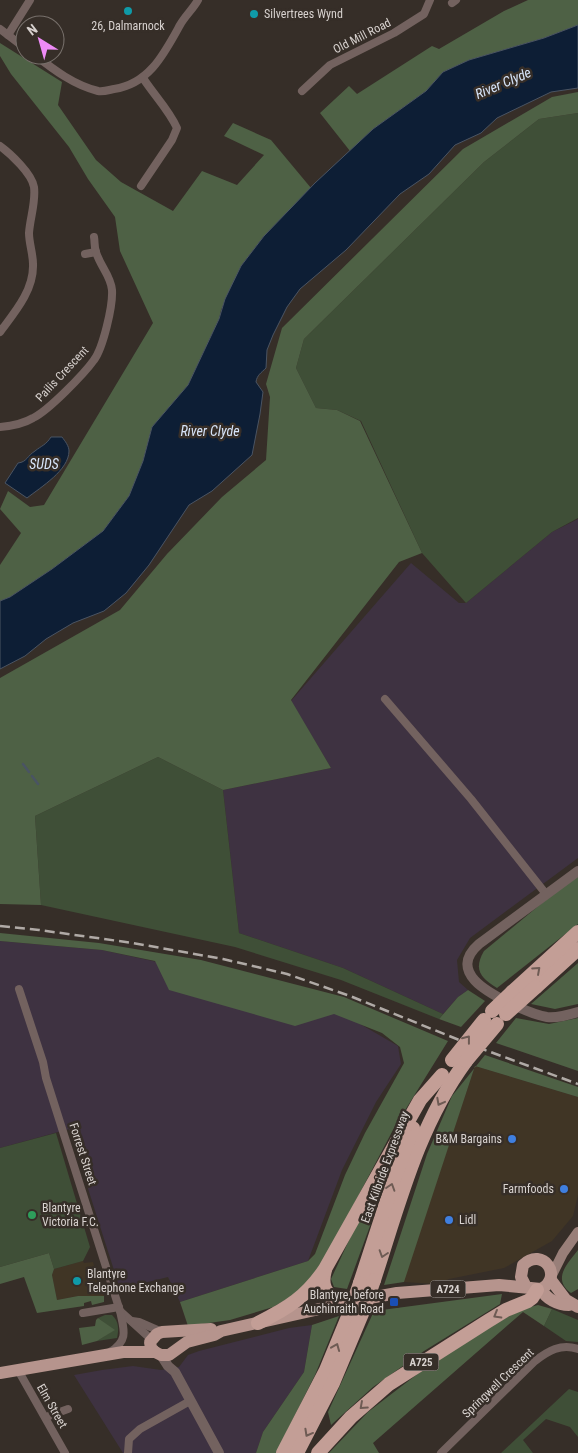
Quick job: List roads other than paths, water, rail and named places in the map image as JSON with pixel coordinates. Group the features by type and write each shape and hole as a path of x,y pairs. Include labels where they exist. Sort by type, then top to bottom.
{"highway":[{"name":"East Kilbride Expressway","path":"495,1017 512,992 578,932"},
{"name":"East Kilbride Expressway","path":"297,1453 333,1383 364,1309 367,1282 404,1151 419,1116 442,1074 452,1060 495,1017 536,987 578,949"},
{"path":"367,1282 420,1143 443,1095 495,1017"},
{"path":"258,1323 283,1311 310,1290 325,1269 420,1100 442,1074"},
{"path":"325,1269 323,1278 324,1288 344,1308"},
{"name":"East Kilbride Expressway","path":"283,1453 326,1370 344,1308 367,1282"},
{"name":"A725","path":"318,1453 351,1417 389,1384 506,1310 528,1301 532,1298 535,1289"}],"main road":[{"path":"535,1289 547,1285 563,1253 578,1232"},
{"path":"542,1260 563,1253"},
{"name":"A724","path":"499,1285 521,1270 527,1261 533,1259 542,1260"},
{"path":"542,1260 549,1266 551,1277 560,1294 575,1306"},
{"path":"521,1270 522,1281 545,1296 565,1305 575,1306"},
{"name":"A724","path":"0,1373 122,1352 138,1344 162,1345 187,1342 214,1335 221,1331 344,1308 397,1294 499,1285 535,1289"},
{"name":"A724","path":"162,1345 214,1329 221,1331"}],"street":[{"path":"8,35 30,0"},
{"path":"48,65 82,86 101,92 124,88 143,78 165,51 198,0"},
{"name":"Old Mill Road","path":"302,91 330,65 394,33 424,14 430,0"},
{"path":"0,29 15,40"},
{"path":"142,186 172,140 177,128 172,117 156,98 143,78"},
{"path":"0,146 17,161 28,174 34,186 29,235 33,265 32,279 27,292 0,332"},
{"name":"Pailis Crescent","path":"0,427 15,425 34,418 55,401 94,360 105,331 112,296 110,279 96,252 94,237"},
{"path":"85,254 96,252"},
{"path":"385,698 471,799 546,894"},
{"path":"578,871 476,947 468,959 468,969 473,980 481,988 530,1012 550,1017 578,1012"},
{"name":"Forrest Street","path":"19,989 119,1309 124,1332 123,1341 117,1348 106,1355"},
{"path":"83,1313 119,1309 136,1327 162,1345"},
{"path":"132,1321 139,1322 176,1362 174,1372 219,1453"},
{"name":"Springwell Crescent","path":"441,1453 546,1352 557,1347 571,1346 578,1348"},
{"name":"Elm Street","path":"18,1370 65,1453"},
{"path":"128,1453 129,1439 140,1429 190,1401"},
{"path":"46,1417 68,1409"}],"water":[{"name":"River Clyde","path":"578,25 578,88 551,92 497,118 481,133 455,145 429,174 400,194 346,250 300,289 287,307 273,335 267,350 266,368 256,382 263,392 252,455 212,491 189,505 149,565 126,593 104,611 73,623 46,639 25,656 0,669 0,601 10,597 52,569 103,531 129,496 143,461 152,427 188,385 241,266 264,236 315,183 373,129 426,91 443,72 469,60 544,38"},
{"name":"SUDS","path":"51,437 62,437 68,447 68,458 53,478 27,498 5,483 18,463 25,460"}],"waterway":[{"path":"23,764 29,772"},
{"path":"32,776 38,784"}],"railway":[{"path":"0,926 133,943 223,959 287,974 350,996 474,1046 578,1084"}],"place":[{"name":"26, Dalmarnock","path":"128,11"},
{"name":"Silvertrees Wynd","path":"254,14"},
{"name":"B&M Bargains","path":"512,1139"},
{"name":"Farmfoods","path":"564,1189"},
{"name":"Blantyre Victoria F.C.","path":"32,1215"},
{"name":"Lidl","path":"449,1220"},
{"name":"Blantyre Telephone Exchange","path":"77,1281"},
{"name":"Blantyre, before Auchinraith Road","path":"394,1302"}]}
